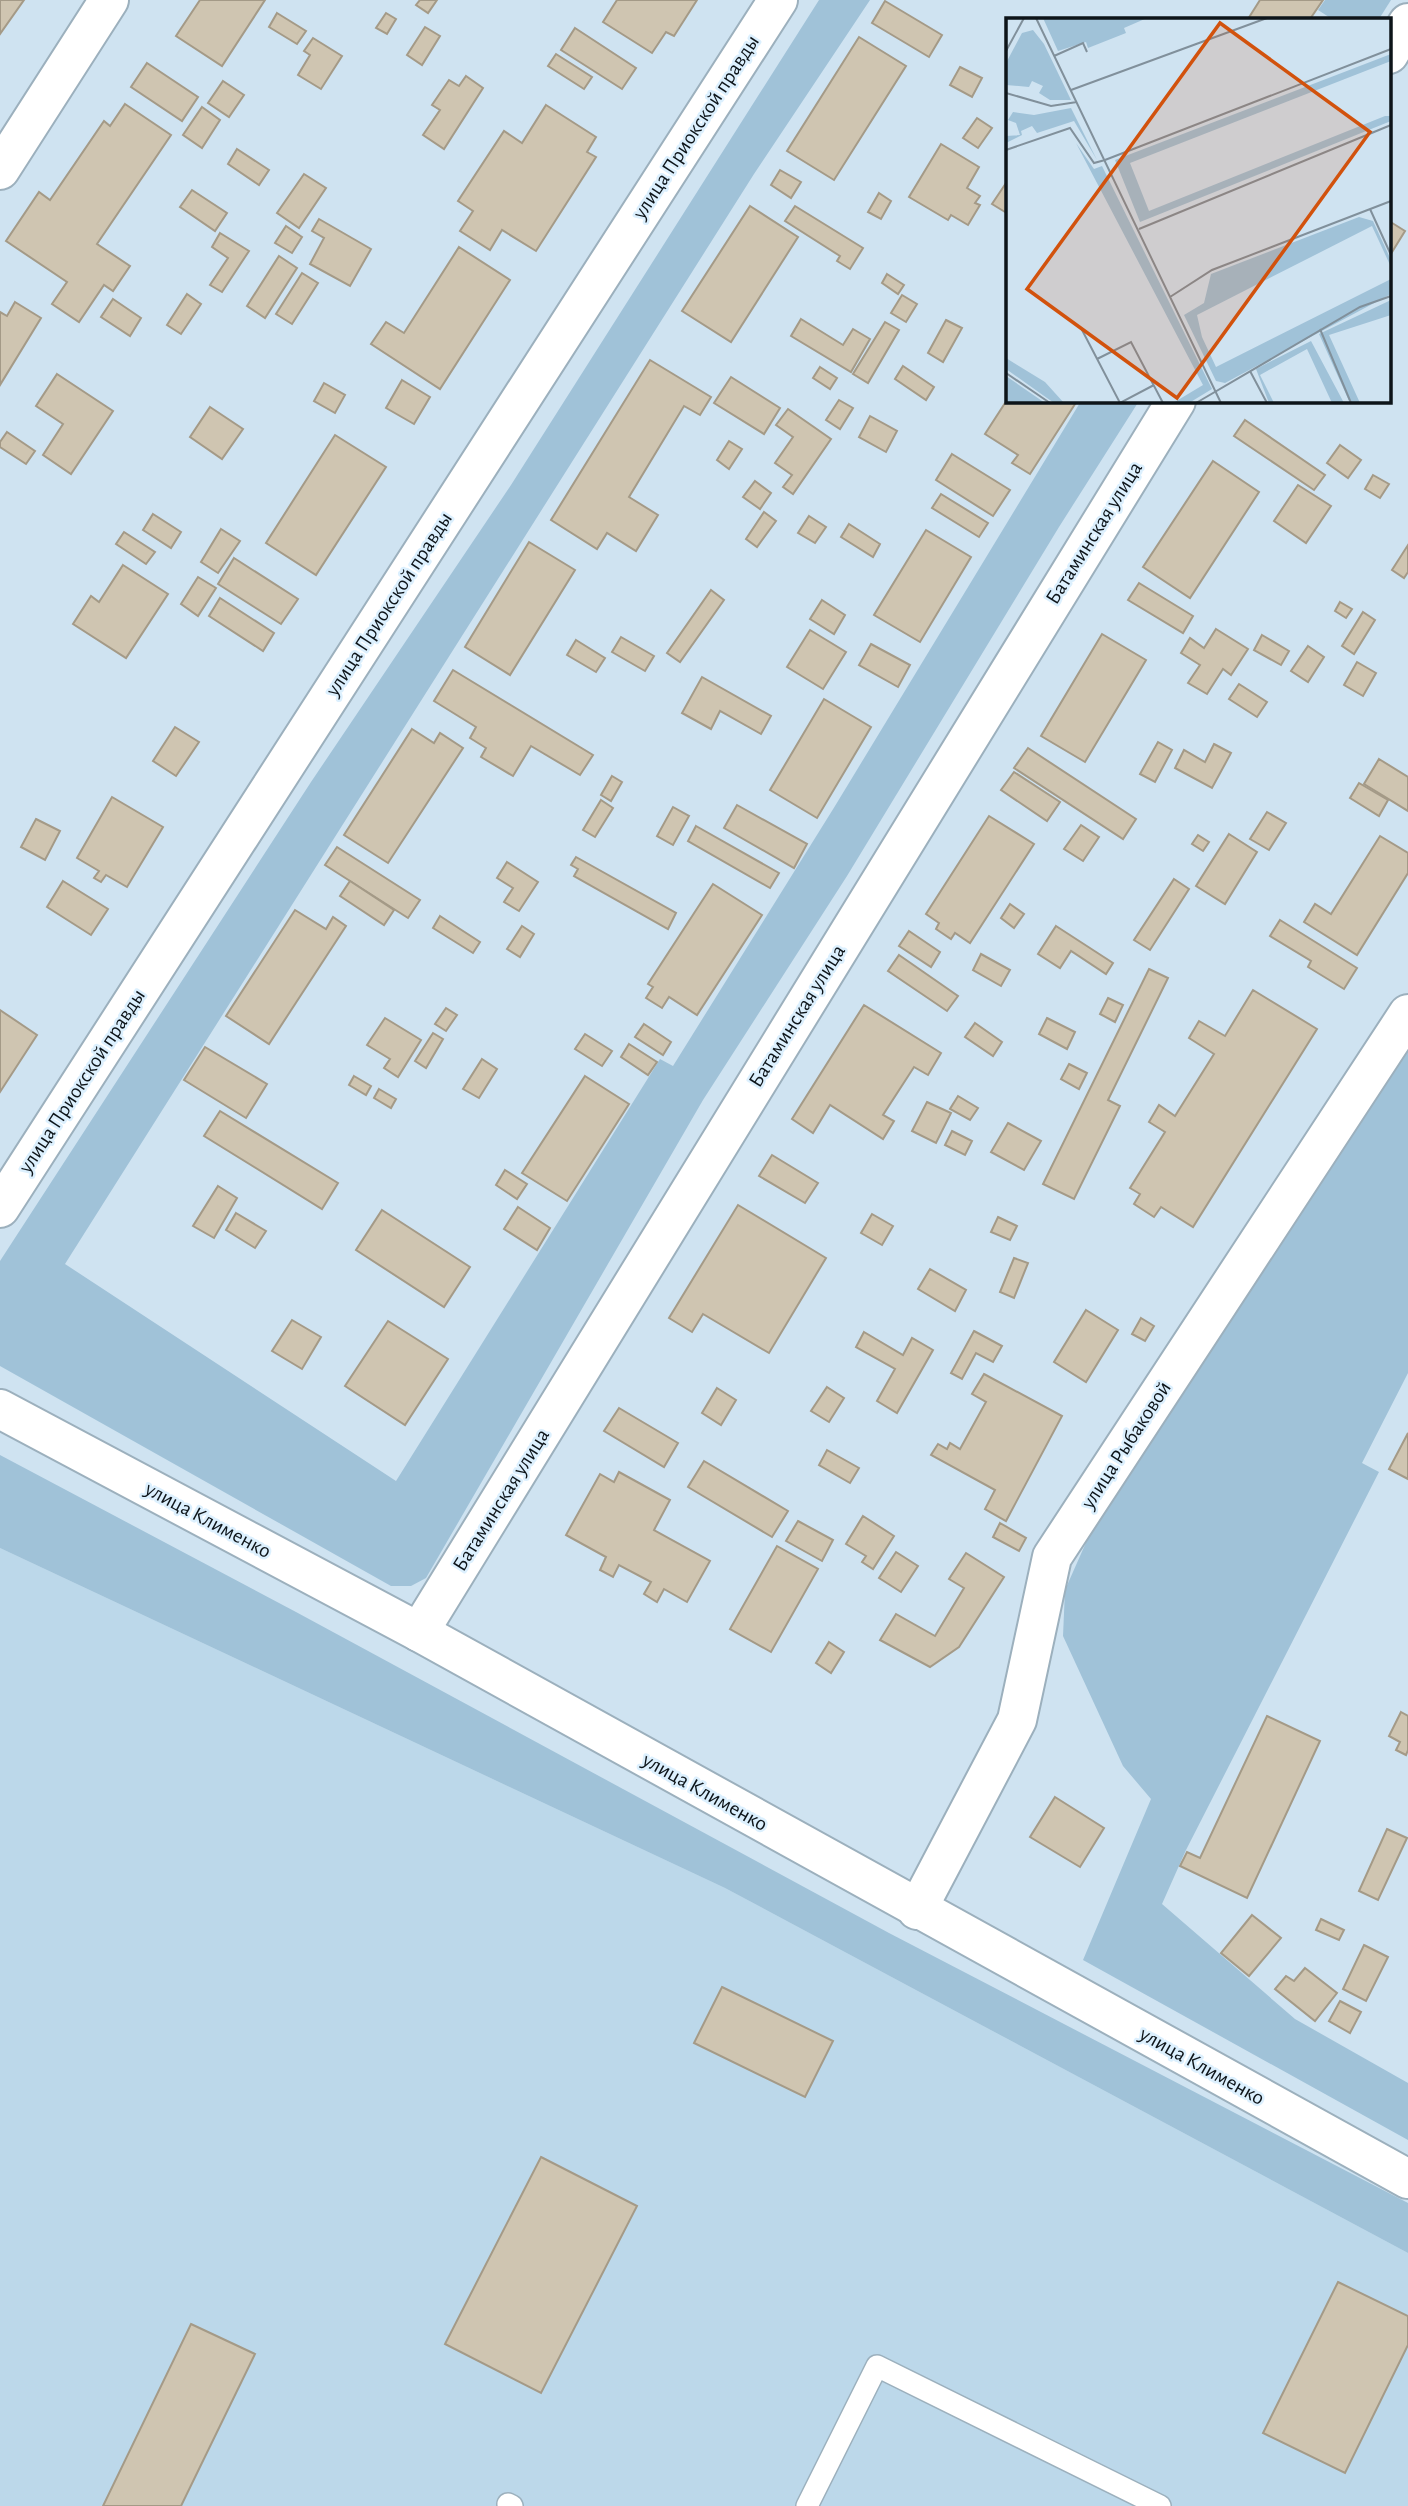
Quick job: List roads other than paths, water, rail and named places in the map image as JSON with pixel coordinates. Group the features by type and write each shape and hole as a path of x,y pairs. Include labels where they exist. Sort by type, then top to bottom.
{"street":[{"path":"0,170 109,0"},
{"name":"улица Приокской правды","path":"0,1208 778,0"},
{"path":"1390,52 1408,23"},
{"name":"Батаминская улица","path":"419,1632 1175,402"},
{"name":"улица Рыбаковой","path":"917,1910 1017,1720 1052,1557 1408,1014"},
{"name":"улица Клименко","path":"0,1409 419,1632 917,1910 1408,2179"}],"lane":[{"path":"807,2506 877,2366 1160,2506"}]}
